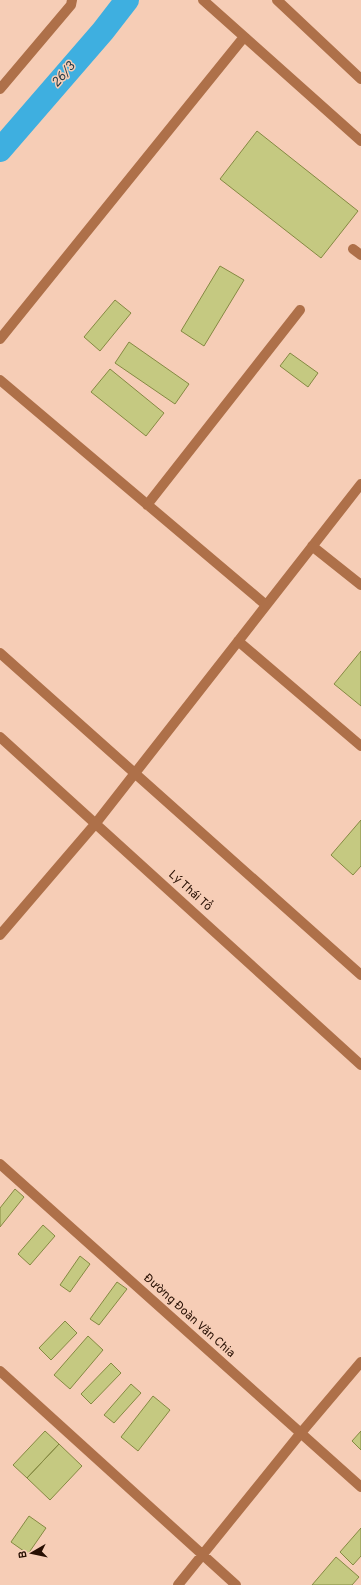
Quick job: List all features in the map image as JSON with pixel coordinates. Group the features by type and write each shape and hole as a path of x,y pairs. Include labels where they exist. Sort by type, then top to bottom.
{"street":[{"path":"0,89 71,5 72,0"},
{"path":"203,0 361,141"},
{"path":"277,0 361,79"},
{"path":"0,339 244,37"},
{"path":"148,505 300,310"},
{"path":"0,380 266,605"},
{"path":"0,935 96,823 134,772 361,484"},
{"path":"312,546 361,585"},
{"path":"238,641 361,746"},
{"path":"0,652 361,974"},
{"name":"Lý Thái Tổ","path":"0,737 361,1065"},
{"name":"Đường Đoàn Văn Chia","path":"0,1164 361,1487"},
{"path":"178,1585 300,1434 361,1362"},
{"path":"0,1371 236,1585"}],"building":[{"path":"257,131 358,211 321,258 220,179"},
{"path":"220,266 244,280 204,346 181,331"},
{"path":"115,300 131,313 100,351 84,337"},
{"path":"129,342 189,384 175,404 115,363"},
{"path":"290,353 318,373 308,387 280,366"},
{"path":"110,369 164,413 146,436 91,392"},
{"path":"361,651 361,706 334,684"},
{"path":"361,820 361,866 353,875 331,855"},
{"path":"15,1189 24,1197 0,1227 0,1208"},
{"path":"43,1225 55,1236 30,1265 18,1254"},
{"path":"80,1256 90,1264 70,1292 60,1285"},
{"path":"117,1282 127,1289 99,1325 90,1319"},
{"path":"65,1321 77,1333 51,1360 39,1348"},
{"path":"88,1336 103,1350 70,1389 54,1375"},
{"path":"111,1363 121,1373 91,1404 81,1394"},
{"path":"131,1384 141,1393 114,1423 104,1415"},
{"path":"153,1396 170,1410 138,1451 121,1437"},
{"path":"45,1431 59,1444 27,1478 13,1465"},
{"path":"361,1431 361,1450 352,1441"},
{"path":"59,1444 82,1466 50,1500 27,1478"},
{"path":"29,1516 46,1528 28,1554 11,1542"},
{"path":"361,1528 361,1556 353,1565 340,1552"},
{"path":"336,1557 359,1577 352,1585 312,1585"}],"waterway":[{"name":"26/3","path":"0,150 103,31 127,0"}]}
